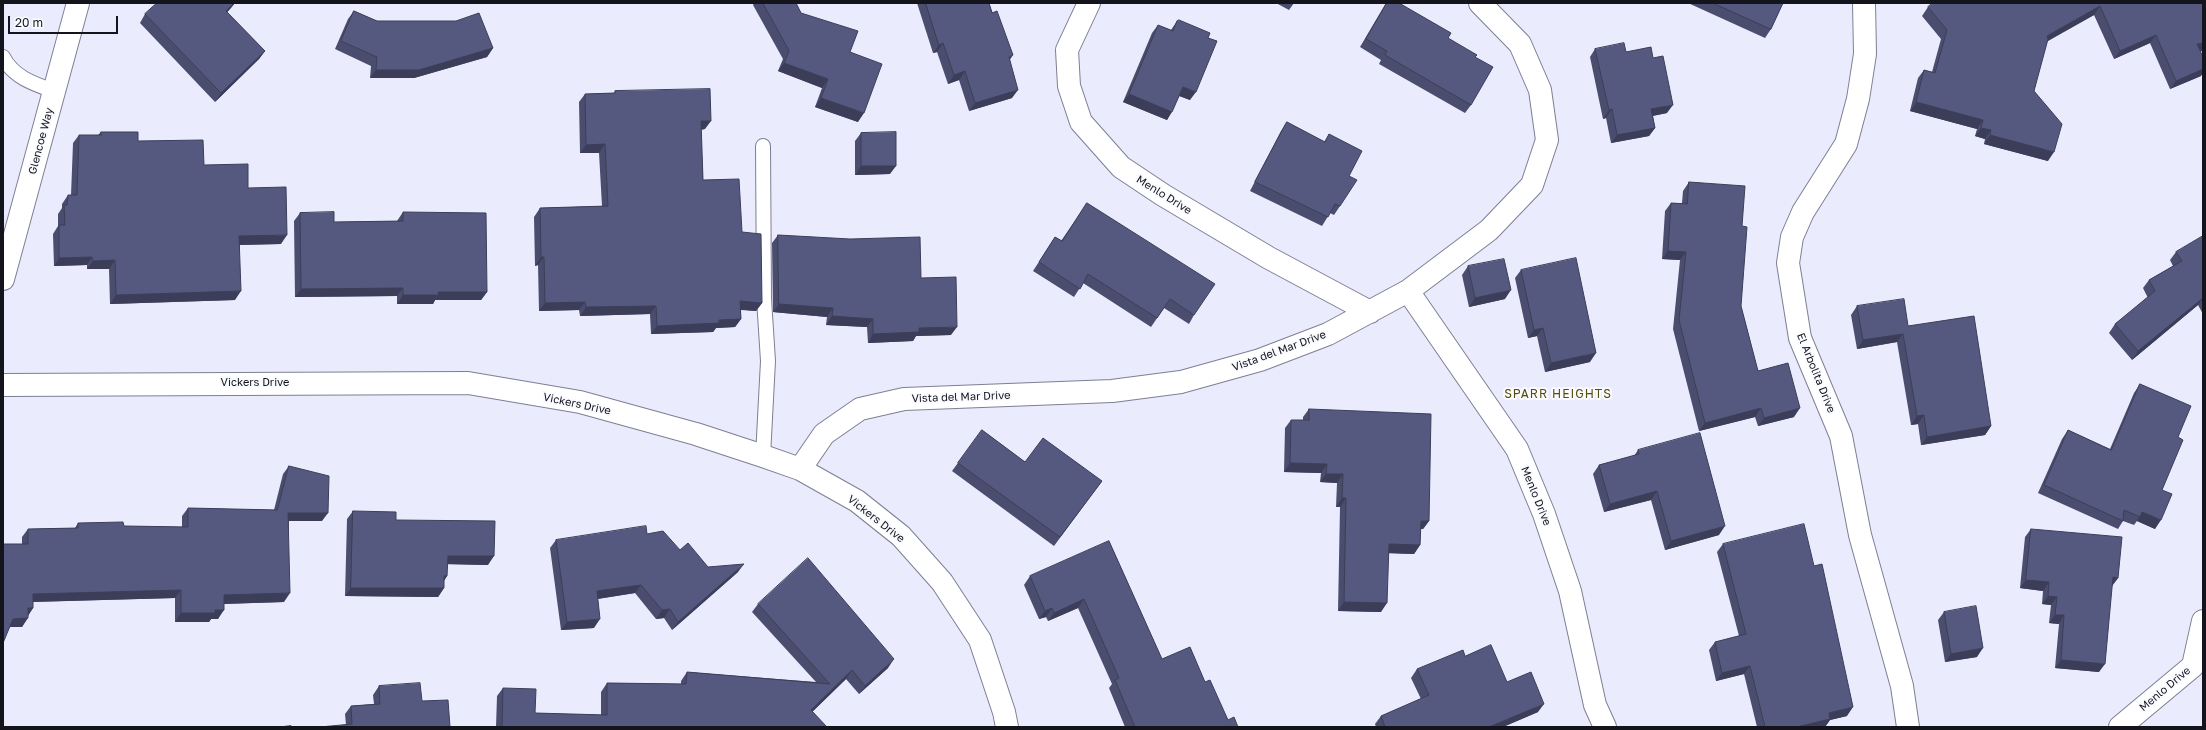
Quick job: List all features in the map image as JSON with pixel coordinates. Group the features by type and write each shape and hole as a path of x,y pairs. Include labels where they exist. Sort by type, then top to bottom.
{"street":[{"name":"Glencoe Way","path":"3,279 78,3"},
{"name":"Menlo Drive","path":"1089,3 1067,50 1068,86 1081,122 1121,167 1163,195 1269,258 1370,312"},
{"name":"Vista del Mar Drive","path":"800,469 824,434 860,409 904,400 1112,391 1181,382 1260,360 1328,334 1408,292 1489,230 1532,185 1547,140 1540,90 1520,44 1480,3"},
{"name":"El Arbolita Drive","path":"1864,3 1865,54 1858,100 1846,144 1803,212 1792,237 1788,263 1800,338 1841,436 1860,535 1902,686 1908,727"},
{"name":"Menlo Drive","path":"1408,292 1517,449 1544,514 1570,591 1595,705 1605,727"},
{"name":"Vickers Drive","path":"3,385 468,382 580,402 696,434 763,456 800,469 857,501 901,536 942,582 980,640 1004,712 1007,727"},
{"name":"Menlo Drive","path":"2120,727 2193,666 2203,621"}],"lane":[{"path":"3,57 8,66 28,82 54,91"},
{"path":"763,146 764,291 768,361 763,456"}],"building":[{"path":"157,3 234,3 226,11 265,51 221,93 145,14"},
{"path":"763,3 796,3 801,13 858,31 850,52 882,64 864,113 821,98 828,79 784,63 789,51"},
{"path":"926,3 989,3 992,13 997,11 1013,55 1009,57 1018,90 975,103 965,71 954,75 943,43 939,45"},
{"path":"1387,3 1399,3 1451,33 1448,38 1477,55 1475,57 1493,67 1471,105 1385,55 1387,51 1366,39"},
{"path":"1713,3 1783,3 1771,29"},
{"path":"1933,3 2203,3 2203,43 2197,44 2203,57 2203,69 2176,81 2156,35 2120,51 2100,6 2047,36 2048,39 2034,91 2062,124 2054,152 1990,135 1991,130 1981,128 1983,120 1916,102 1924,70 1935,73 1947,30 1928,7"},
{"path":"354,11 377,21 456,21 479,13 493,48 419,70 376,70 377,57 341,41"},
{"path":"1179,20 1210,33 1208,38 1217,41 1196,92 1183,87 1172,112 1129,94 1158,25 1173,31 1177,21"},
{"path":"1624,43 1626,52 1651,47 1653,58 1663,56 1673,105 1651,109 1655,128 1617,135 1612,109 1609,110 1595,49"},
{"path":"710,89 711,121 701,121 703,180 739,179 742,232 761,234 762,303 740,301 741,319 719,320 719,323 657,326 656,306 586,307 585,302 545,303 544,257 541,257 540,208 608,206 605,144 586,145 585,94 615,93 615,91"},
{"path":"1287,122 1325,142 1329,134 1362,151 1349,176 1357,180 1340,206 1335,204 1328,217 1255,182"},
{"path":"101,132 138,132 138,141 203,140 204,165 248,164 248,188 286,187 287,235 239,236 241,291 116,295 115,260 93,261 92,257 59,258 59,225 65,225 64,205 67,205 68,195 77,195 79,135 101,135"},
{"path":"896,132 896,166 861,166 861,133"},
{"path":"1689,182 1745,186 1742,226 1747,227 1741,306 1758,371 1788,363 1800,408 1764,418 1761,408 1705,423 1679,320 1686,252 1668,251 1671,203 1687,204"},
{"path":"1087,203 1215,284 1194,315 1170,299 1157,318 1088,274 1080,289 1039,262 1055,237 1062,241"},
{"path":"334,212 334,222 403,221 403,212 486,213 487,292 438,292 439,295 403,295 403,288 301,289 300,213"},
{"path":"778,235 850,239 920,237 921,278 956,277 957,327 919,328 919,332 873,334 873,319 832,316 833,308 779,304"},
{"path":"2203,236 2203,298 2138,351 2115,324 2155,291 2149,280 2182,261 2176,252"},
{"path":"1576,258 1596,353 1551,363 1543,328 1534,330 1521,270"},
{"path":"1504,259 1511,290 1475,298 1468,266"},
{"path":"1904,299 1908,326 1974,316 1991,426 1927,437 1924,415 1917,416 1903,334 1863,340 1857,306"},
{"path":"2140,384 2191,406 2178,437 2183,440 2162,490 2172,494 2161,520 2142,512 2140,517 2124,510 2123,521 2044,485 2068,430 2111,450"},
{"path":"1309,409 1431,414 1429,521 1421,521 1420,545 1389,544 1387,603 1344,602 1346,498 1342,498 1343,474 1326,474 1327,464 1290,463 1291,420 1309,420"},
{"path":"982,430 1025,462 1043,438 1102,481 1060,537 958,463"},
{"path":"1700,433 1725,526 1671,541 1657,491 1610,504 1599,465 1639,454 1638,450"},
{"path":"289,466 329,476 328,513 288,513 290,593 224,595 224,610 215,610 215,613 181,613 181,590 33,594 33,608 28,608 28,618 13,619 3,643 3,544 28,544 28,529 78,528 78,523 123,522 124,526 188,527 188,508 277,510"},
{"path":"353,511 396,512 396,520 495,521 494,556 448,556 447,576 444,576 444,588 351,588"},
{"path":"1804,524 1814,566 1822,564 1853,707 1829,713 1830,719 1797,727 1765,727 1750,666 1722,673 1715,642 1746,634 1723,544"},
{"path":"646,526 647,534 663,531 680,550 688,543 708,567 744,564 678,622 670,609 662,610 641,585 597,591 600,619 567,622 556,540"},
{"path":"2031,529 2122,537 2118,578 2113,577 2105,664 2061,660 2064,615 2055,615 2057,597 2048,596 2049,582 2026,580"},
{"path":"1109,541 1162,659 1190,647 1205,682 1210,680 1228,720 1234,717 1238,727 1135,727 1115,680 1119,678 1084,599 1054,613 1052,608 1045,611 1030,576"},
{"path":"808,558 894,659 865,686 852,670 811,710 827,727 502,727 503,688 536,689 535,713 607,715 607,683 686,684 687,672 830,684 758,604"},
{"path":"1976,606 1983,648 1951,654 1944,612"},
{"path":"1491,645 1507,682 1531,672 1544,704 1489,727 1385,727 1381,716 1429,695 1417,669 1463,650 1465,656"},
{"path":"420,683 422,701 448,700 450,727 320,727 352,724 351,706 380,704 379,686"}],"district":[{"name":"SPARR HEIGHTS","path":"1558,394"}]}
